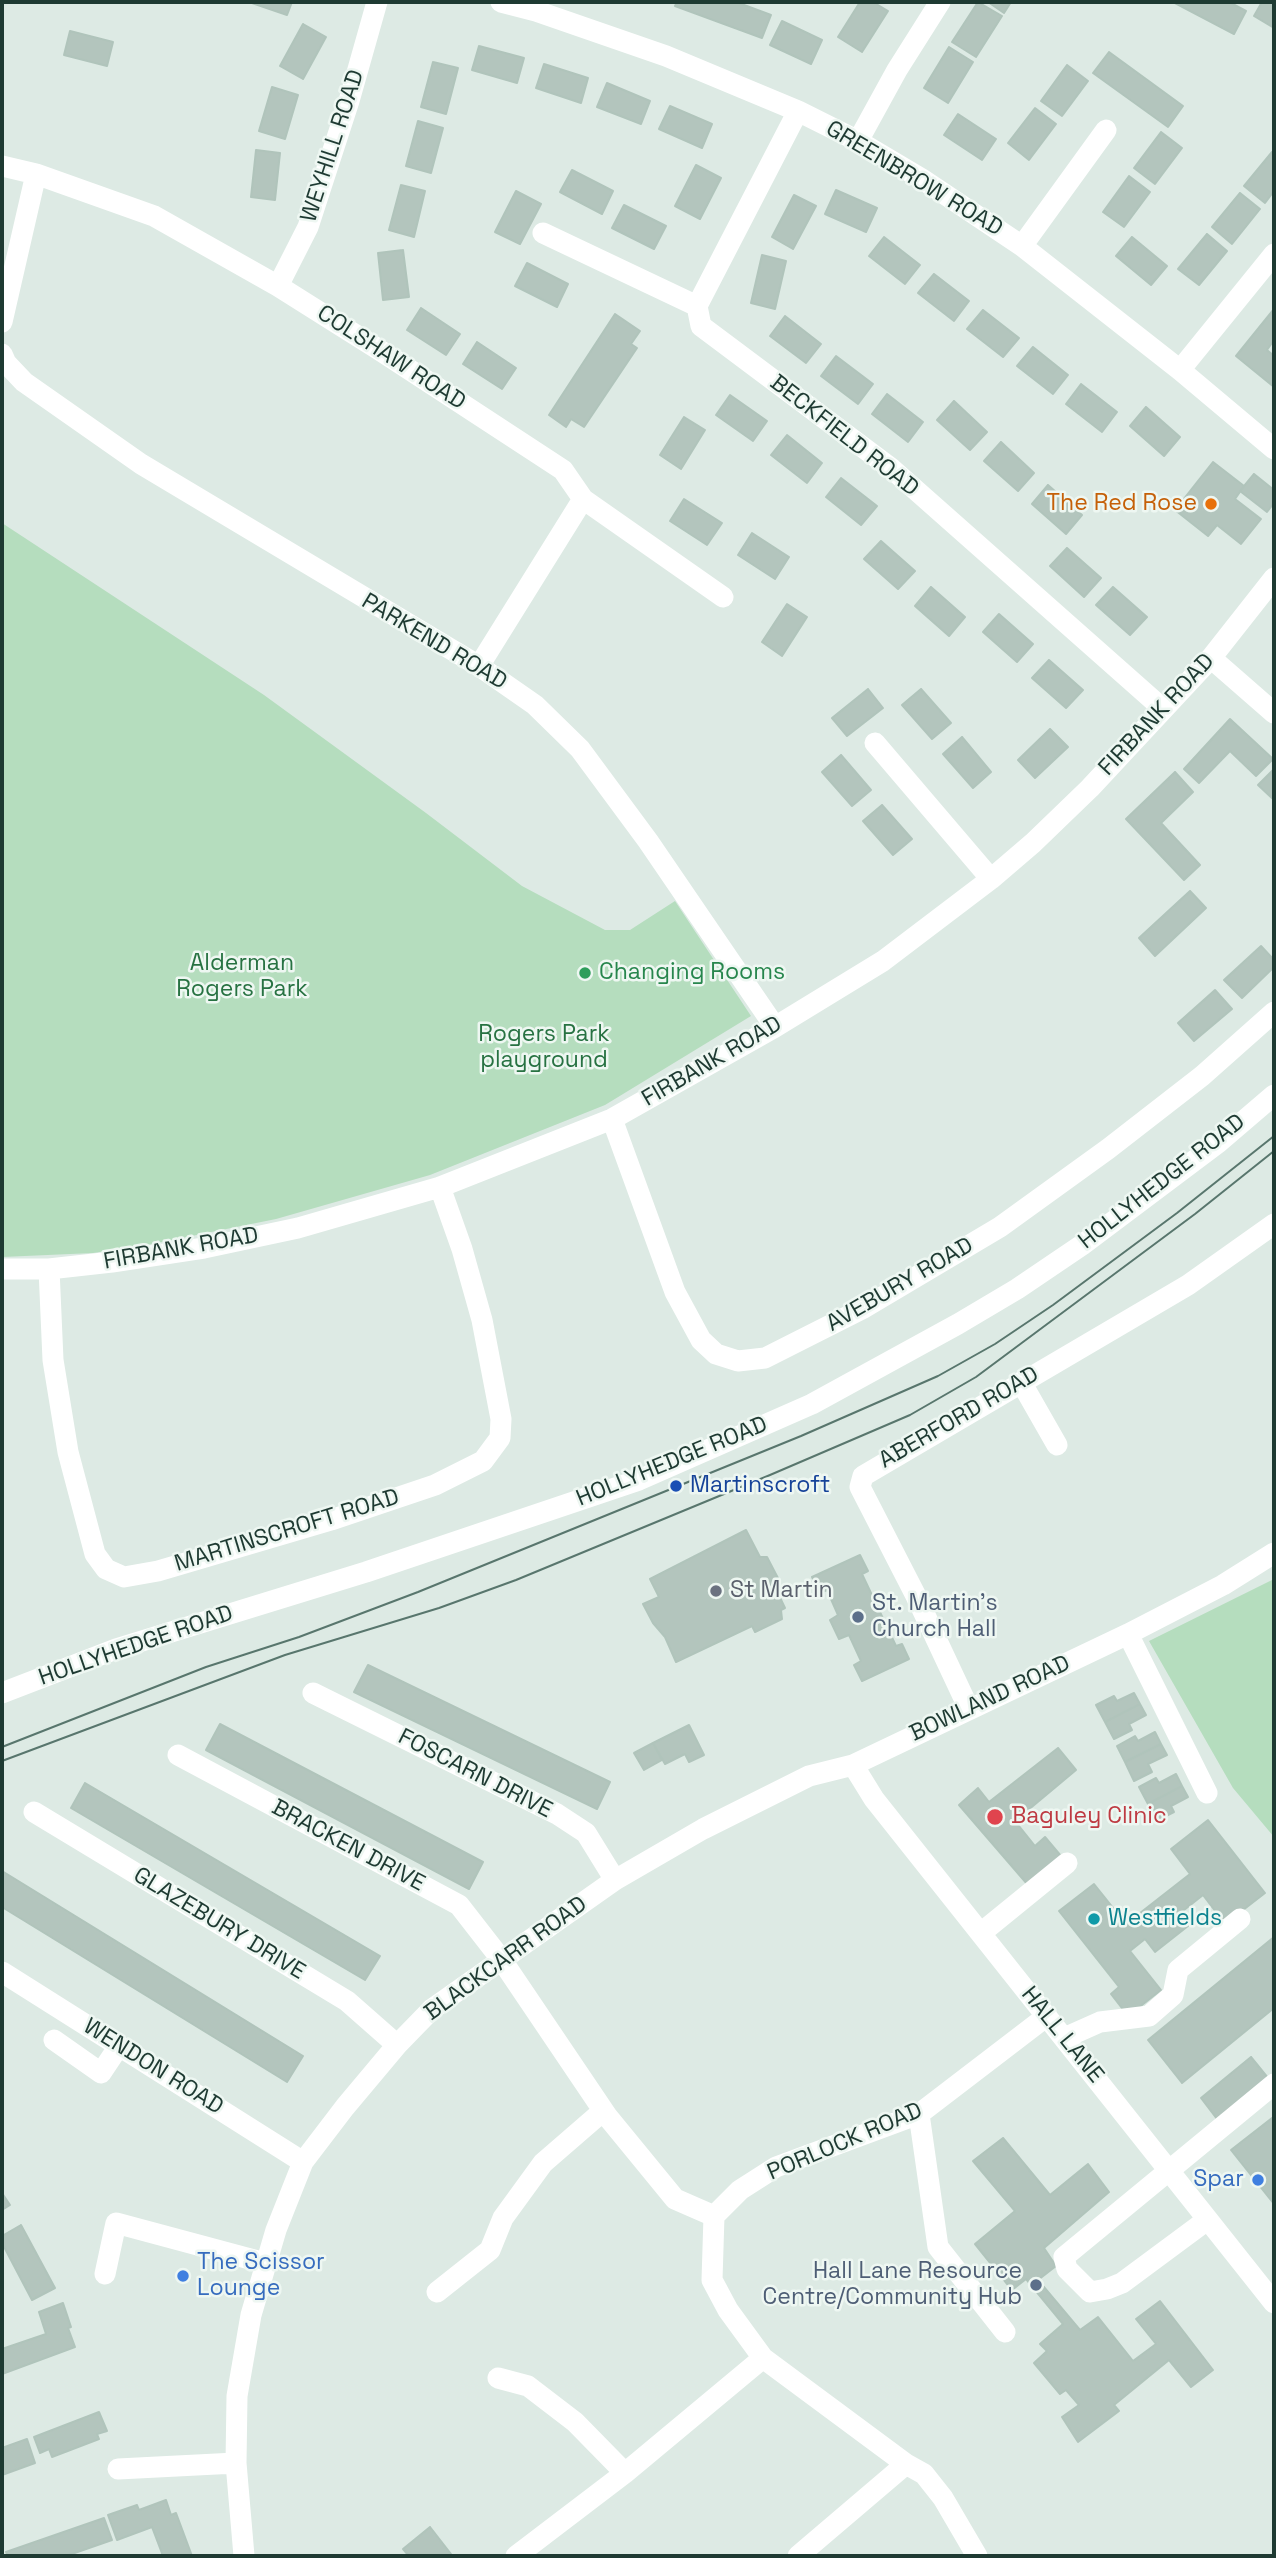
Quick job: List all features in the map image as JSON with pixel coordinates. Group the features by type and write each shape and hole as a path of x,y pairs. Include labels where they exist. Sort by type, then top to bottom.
{"street":[{"name":"WEYHILL ROAD","path":"278,286 308,228 349,101 377,2"},
{"name":"GREENBROW ROAD","path":"501,2 536,11 666,56 798,111 858,141 922,179 1022,246 1180,370 1274,449"},
{"path":"858,141 897,70 940,2"},
{"path":"544,233 697,306 798,111"},
{"path":"1022,246 1106,130"},
{"name":"COLSHAW ROAD","path":"2,166 36,174 154,216 278,286 563,470 583,499"},
{"path":"2,322 36,174"},
{"path":"1180,370 1274,254"},
{"name":"BECKFIELD ROAD","path":"697,306 701,326 892,469 1162,708"},
{"name":"PARKEND ROAD","path":"2,354 6,363 24,382 141,464 479,666 535,705 580,749 648,841 775,1027"},
{"path":"479,666 583,499 723,597"},
{"name":"FIRBANK ROAD","path":"2,1269 49,1269 112,1262 204,1248 298,1228 440,1187 612,1119 775,1027 883,961 991,878 1033,843 1090,788 1211,658 1274,578"},
{"path":"1211,658 1274,712"},
{"path":"875,743 991,878"},
{"name":"AVEBURY ROAD","path":"612,1119 675,1292 701,1340 716,1354 738,1361 765,1358 862,1310 1000,1227 1105,1152 1202,1076 1274,1012"},
{"name":"HOLLYHEDGE ROAD","path":"2,1693 116,1649 366,1572 639,1480 813,1404 970,1317 1071,1252 1219,1142 1274,1095"},
{"name":"MARTINSCROFT ROAD","path":"49,1269 53,1360 68,1452 95,1554 106,1569 124,1577 158,1571 331,1521 435,1485 483,1461 500,1438 502,1419 482,1320 462,1249 440,1187"},
{"name":"ABERFORD ROAD","path":"969,1709 916,1596 860,1487 854,1481 1188,1285 1274,1224"},
{"path":"1021,1382 1057,1445"},
{"name":"BOWLAND ROAD","path":"853,1765 1128,1634 1223,1585 1274,1553"},
{"path":"1128,1634 1207,1793"},
{"name":"FOSCARN DRIVE","path":"313,1693 557,1814 586,1833 615,1880"},
{"name":"BRACKEN DRIVE","path":"178,1755 459,1905 501,1959"},
{"name":"BLACKCARR ROAD","path":"244,2556 236,2463 237,2396 251,2315 265,2263 303,2162 345,2107 432,2008 615,1880 703,1829 809,1776 853,1765"},
{"name":"HALL LANE","path":"853,1765 874,1799 1274,2303"},
{"name":"GLAZEBURY DRIVE","path":"34,1812 347,2001 397,2045"},
{"path":"981,1933 1067,1863"},
{"path":"1065,2038 1100,2022 1149,2016 1173,1995 1178,1970 1240,1919"},
{"path":"501,1959 603,2111 675,2199 714,2216 712,2280 728,2310 763,2358 906,2464 924,2474 943,2498 977,2556"},
{"name":"WENDON ROAD","path":"2,1972 303,2162"},
{"name":"PORLOCK ROAD","path":"714,2216 740,2190 776,2167 919,2114 1047,2016"},
{"path":"54,2040 101,2073 118,2046"},
{"path":"1207,2220 1122,2283 1107,2289 1090,2292 1067,2269 1064,2257 1274,2084"},
{"path":"438,2292 490,2250 503,2218 543,2164 603,2111"},
{"path":"919,2114 938,2247 1005,2332"},
{"path":"105,2274 116,2223 265,2263"},
{"path":"516,2556 625,2473 763,2358"},
{"path":"498,2378 528,2386 575,2422 625,2473"},
{"path":"118,2469 236,2463"},
{"path":"798,2556 906,2464"}],"green space":[{"name":"Alderman Rogers Park","path":"2,523 264,695 522,886 605,930 630,930 675,901 751,1016 605,1105 430,1175 276,1219 147,1245 93,1253 2,1257"},
{"path":"1274,1579 1274,1837 1233,1788 1149,1641"}],"building":[{"path":"249,2 292,2 287,15"},
{"path":"677,2 736,2 771,15 762,38 675,6"},
{"path":"860,2 873,2 888,11 862,52 838,37"},
{"path":"978,2 1002,16 976,57 952,42"},
{"path":"988,2 1011,2 1004,13"},
{"path":"1173,2 1229,2 1246,11 1234,34"},
{"path":"1262,2 1274,2 1274,28 1254,16"},
{"path":"782,21 822,40 811,64 770,45"},
{"path":"303,24 326,37 303,79 280,66"},
{"path":"70,31 113,42 107,66 64,55"},
{"path":"479,46 524,58 517,83 472,70"},
{"path":"949,47 973,62 948,103 924,88"},
{"path":"1109,52 1183,106 1168,127 1093,73"},
{"path":"433,62 458,68 446,114 421,107"},
{"path":"544,64 588,78 581,103 536,88"},
{"path":"1067,65 1088,81 1062,116 1041,101"},
{"path":"607,83 650,101 641,124 597,107"},
{"path":"272,87 298,95 285,139 259,131"},
{"path":"670,106 712,124 702,148 659,129"},
{"path":"1035,108 1056,124 1029,160 1008,143"},
{"path":"958,114 996,139 982,160 944,135"},
{"path":"418,121 443,128 431,173 406,166"},
{"path":"1161,132 1182,148 1155,184 1134,168"},
{"path":"256,150 280,153 275,200 251,197"},
{"path":"1272,152 1274,191 1265,203 1244,186"},
{"path":"696,165 721,178 700,219 675,206"},
{"path":"572,170 613,191 602,214 560,192"},
{"path":"1129,176 1150,192 1124,227 1103,212"},
{"path":"401,185 425,191 414,237 389,230"},
{"path":"836,190 877,208 866,232 825,214"},
{"path":"516,191 541,204 520,244 495,232"},
{"path":"1240,193 1260,209 1232,244 1212,227"},
{"path":"794,195 816,206 793,249 772,237"},
{"path":"624,205 666,226 654,249 612,228"},
{"path":"1207,234 1227,251 1199,285 1178,269"},
{"path":"884,237 920,265 905,284 869,256"},
{"path":"1132,237 1167,266 1151,285 1116,256"},
{"path":"403,250 409,297 383,300 378,253"},
{"path":"762,255 786,261 775,309 751,303"},
{"path":"527,263 568,284 557,307 515,286"},
{"path":"934,274 969,301 954,321 918,293"},
{"path":"421,308 460,334 446,355 407,330"},
{"path":"1274,309 1274,340 1267,350 1274,356 1274,387 1236,356"},
{"path":"983,310 1019,338 1003,357 967,329"},
{"path":"615,314 640,331 631,344 637,348 584,427 571,419 566,427 549,415"},
{"path":"785,316 821,344 806,363 770,336"},
{"path":"477,342 516,368 502,389 463,364"},
{"path":"1033,347 1068,375 1053,394 1017,366"},
{"path":"836,356 873,384 858,404 821,376"},
{"path":"1081,384 1117,412 1102,432 1066,404"},
{"path":"887,394 923,422 908,442 872,414"},
{"path":"730,395 767,421 753,441 716,415"},
{"path":"954,401 987,432 970,450 937,420"},
{"path":"1146,407 1180,437 1164,456 1130,426"},
{"path":"684,417 705,430 681,469 660,455"},
{"path":"787,435 822,463 807,483 771,455"},
{"path":"1001,442 1034,473 1018,491 984,461"},
{"name":"The Red Rose","path":"1213,462 1244,486 1235,499 1261,519 1241,544 1217,525 1208,536 1175,510"},
{"path":"1254,474 1274,490 1274,503 1267,512 1240,491"},
{"path":"841,478 877,506 861,525 826,497"},
{"path":"1048,485 1082,515 1066,534 1032,504"},
{"path":"684,499 722,523 707,545 670,521"},
{"path":"752,533 789,557 775,579 738,555"},
{"path":"881,541 915,571 898,589 864,559"},
{"path":"1067,548 1101,578 1084,597 1050,566"},
{"path":"931,587 965,617 949,636 915,606"},
{"path":"1113,587 1147,617 1130,635 1096,605"},
{"path":"787,604 807,617 782,656 762,642"},
{"path":"999,614 1033,644 1017,662 983,632"},
{"path":"1049,660 1083,690 1066,708 1032,678"},
{"path":"868,689 883,708 847,736 832,718"},
{"path":"921,689 951,723 932,739 902,705"},
{"path":"1230,719 1273,759 1256,776 1230,751 1199,783 1184,769"},
{"path":"1050,729 1068,747 1035,778 1018,760"},
{"path":"962,737 991,772 973,788 943,754"},
{"path":"841,755 871,790 852,806 822,772"},
{"path":"1274,769 1274,800 1258,785"},
{"path":"1175,772 1193,792 1161,823 1200,865 1184,880 1126,819"},
{"path":"882,805 912,839 893,855 863,821"},
{"path":"1190,891 1206,908 1155,956 1139,938"},
{"path":"1261,946 1274,960 1274,967 1242,998 1224,980"},
{"path":"1215,990 1232,1009 1194,1041 1178,1023"},
{"name":"St Martin","path":"746,1530 760,1557 767,1557 780,1582 774,1585 785,1608 781,1610 782,1619 755,1632 752,1626 676,1662 665,1637 653,1623 643,1604 659,1597 650,1579"},
{"name":"St. Martin's Church Hall","path":"860,1555 868,1571 862,1574 896,1646 902,1644 909,1659 862,1681 854,1665 861,1661 849,1635 839,1639 830,1620 838,1615 827,1590 820,1593 812,1577"},
{"path":"368,1665 610,1782 597,1809 354,1692"},
{"path":"1134,1693 1140,1704 1105,1722 1096,1705 1114,1696 1117,1701"},
{"path":"1140,1704 1146,1715 1129,1724 1132,1730 1114,1739 1105,1722"},
{"path":"220,1724 483,1862 469,1889 206,1750"},
{"path":"689,1725 704,1755 689,1762 685,1754 665,1764 653,1743"},
{"path":"1155,1732 1161,1744 1125,1762 1117,1746 1135,1736 1138,1741"},
{"path":"653,1743 662,1760 644,1770 634,1753"},
{"path":"1161,1744 1167,1755 1148,1764 1152,1772 1134,1781 1125,1762"},
{"name":"Baguley Clinic","path":"1058,1748 1076,1770 1015,1821 1035,1846 1045,1837 1061,1856 1028,1885 959,1805 978,1788 989,1802"},
{"path":"1176,1774 1182,1786 1148,1804 1139,1787 1156,1778 1159,1783"},
{"path":"85,1783 380,1956 365,1980 71,1808"},
{"path":"1182,1786 1188,1797 1171,1806 1174,1812 1156,1821 1148,1804"},
{"name":"Westfields","path":"1208,1820 1265,1893 1225,1924 1203,1895 1179,1914 1188,1926 1155,1952 1145,1939 1130,1951 1161,1990 1128,2016 1111,1994 1119,1987 1059,1911 1094,1884 1126,1924 1190,1874 1171,1849"},
{"path":"2,1871 303,2056 287,2082 2,1907"},
{"path":"1274,1937 1274,2008 1182,2083 1148,2040"},
{"path":"1251,2057 1268,2078 1217,2119 1201,2098"},
{"path":"1272,2118 1274,2121 1274,2204 1231,2150"},
{"name":"Hall Lane Resource Centre/Community Hub","path":"1003,2138 1050,2195 1088,2164 1109,2192 1044,2248 1056,2266 1038,2280 1080,2330 1098,2317 1133,2361 1156,2344 1136,2319 1160,2301 1213,2370 1191,2387 1169,2360 1114,2405 1119,2411 1078,2442 1062,2417 1079,2405 1066,2390 1060,2394 1034,2363 1047,2351 1040,2344 1063,2324 1026,2279 1012,2290 975,2244 1015,2211 973,2161"},
{"path":"2,2193 10,2205 2,2210"},
{"path":"21,2225 55,2288 32,2300 2,2243 2,2236"},
{"path":"63,2303 75,2347 2,2374 2,2349 46,2334 39,2312"},
{"path":"99,2412 107,2431 97,2434 99,2439 52,2457 49,2449 40,2453 34,2437"},
{"path":"27,2439 35,2463 2,2475 2,2448"},
{"path":"166,2500 171,2515 176,2513 192,2556 163,2556 152,2527 117,2540 108,2515 137,2505 139,2510"},
{"path":"104,2518 112,2540 66,2556 8,2556 6,2552"},
{"path":"430,2527 451,2554 409,2556 403,2549"}],"tram line":[{"path":"2,1747 206,1667 299,1637 418,1592 801,1436 938,1376 995,1344 1053,1305 1177,1213 1274,1136"},
{"path":"2,1761 285,1655 439,1608 516,1580 910,1415 976,1377 1195,1214 1274,1151"}],"place":[{"name":"The Red Rose","path":"1211,504"},
{"name":"Changing Rooms","path":"585,973"},
{"name":"Martinscroft","path":"676,1486"},
{"name":"St Martin","path":"716,1591"},
{"name":"St. Martin's Church Hall","path":"858,1617"},
{"name":"Baguley Clinic","path":"995,1817"},
{"name":"Westfields","path":"1094,1919"},
{"name":"Spar","path":"1258,2180"},
{"name":"The Scissor Lounge","path":"183,2276"},
{"name":"Hall Lane Resource Centre/Community Hub","path":"1036,2285"}],"park label":[{"name":"Rogers Park playground","path":"544,1048"}]}
